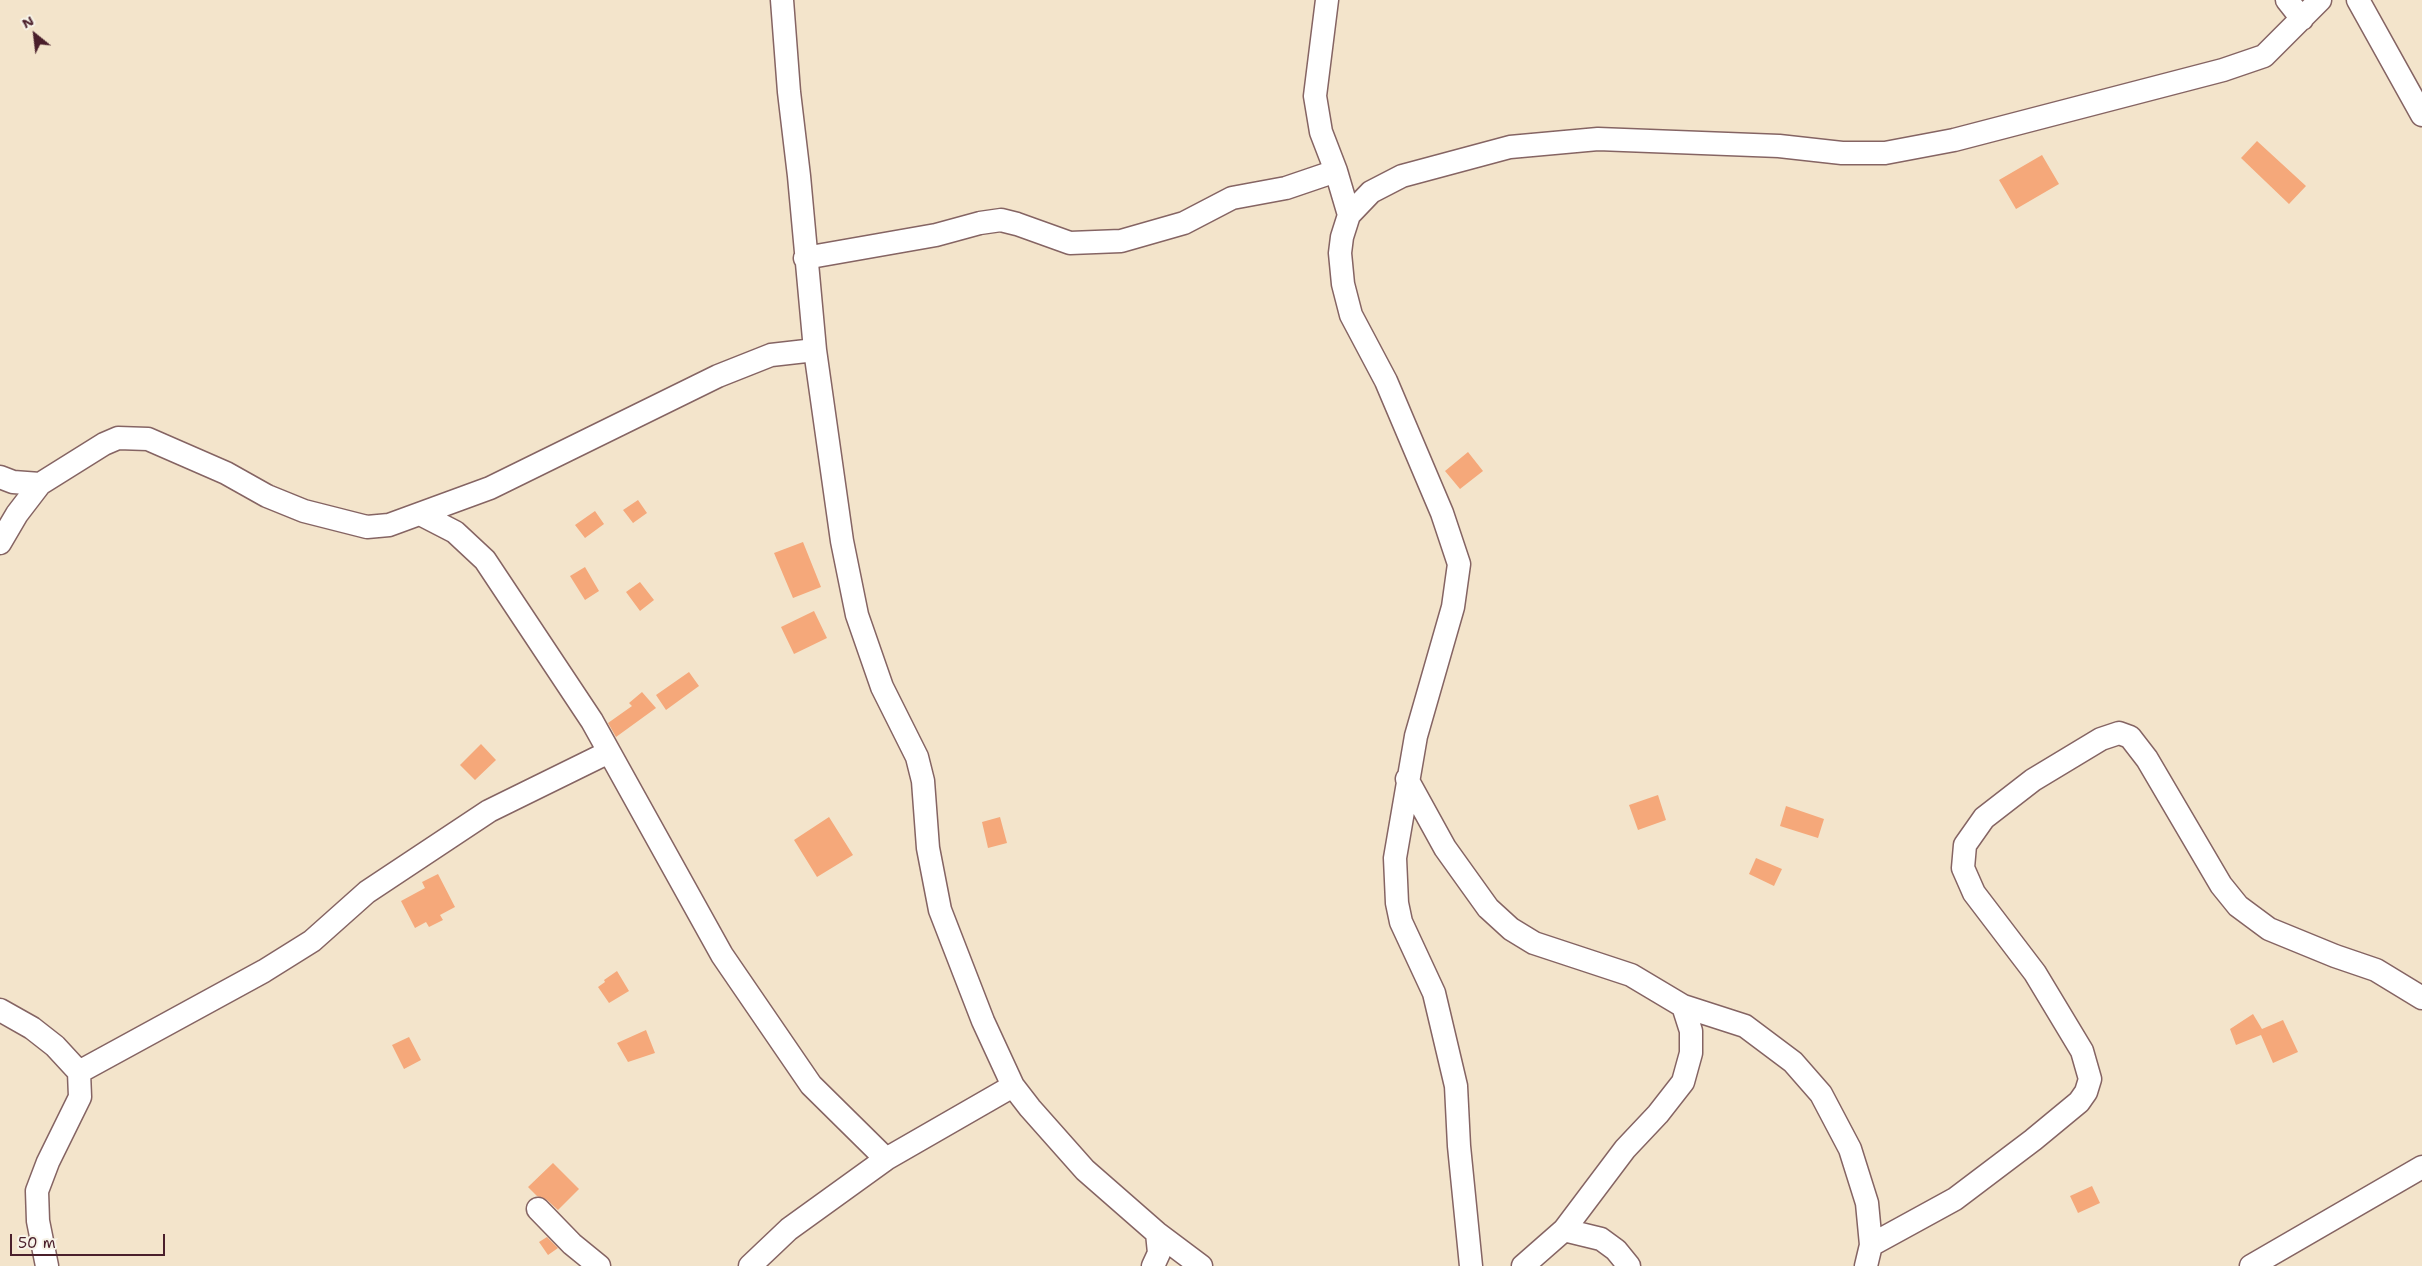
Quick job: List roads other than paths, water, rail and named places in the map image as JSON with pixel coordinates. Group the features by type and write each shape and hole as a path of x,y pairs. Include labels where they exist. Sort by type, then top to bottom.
{"street":[{"path":"782,0 805,258 842,541 857,615 882,687 917,757 923,781 928,848 940,910 983,1021 1012,1086 1085,1170 1157,1233 1201,1266"},
{"path":"1327,0 1315,96 1321,132 1336,171 1349,215"},
{"path":"2288,0 2302,19"},
{"path":"1471,1266 1459,1146 1456,1086 1434,993 1401,922 1397,904 1395,858 1407,779 1416,736 1453,606 1459,564 1442,513 1386,380 1352,315 1343,284 1340,253 1342,237 1349,215 1370,192 1402,176 1510,147 1598,139 1779,146 1842,154 1885,153 1954,140 2223,70 2264,56 2320,0"},
{"path":"2358,0 2422,114"},
{"path":"805,258 928,237 980,223 1001,220 1070,243 1121,241 1184,223 1232,198 1286,188 1336,171"},
{"path":"0,543 17,514 40,484 104,444 118,438 133,438 163,444 226,473 267,496 304,511 337,521 367,527 388,525 490,488 718,376 772,355 816,350"},
{"path":"0,477 13,482 40,484"},
{"path":"422,514 455,532 485,560 592,721 722,955 776,1036 812,1085 886,1159"},
{"path":"1869,1256 1955,1199 2033,1140 2079,1102 2086,1092 2090,1078 2082,1052 2035,973 1974,893 1963,868 1965,845 1984,818 2033,780 2101,740 2119,733 2130,737 2147,759 2221,885 2238,906 2269,929 2335,956 2376,970 2422,998"},
{"path":"79,1072 264,971 312,941 367,892 489,811 609,752"},
{"path":"1407,779 1445,848 1488,908 1511,929 1534,942 1631,975 1683,1006 1745,1026 1794,1062 1821,1094 1850,1149 1867,1203 1869,1256"},
{"path":"1523,1266 1564,1230 1625,1149 1658,1114 1683,1082 1691,1053 1691,1032 1683,1006"},
{"path":"0,1010 32,1028 55,1046 79,1072 80,1097 48,1162 37,1191 38,1221 47,1266"},
{"path":"750,1266 789,1229 886,1159 1012,1086"},
{"path":"2251,1266 2422,1167"},
{"path":"538,1209 572,1244 599,1266"},
{"path":"1564,1230 1601,1239 1616,1250 1629,1266"},
{"path":"1153,1266 1159,1253 1157,1233"}]}
